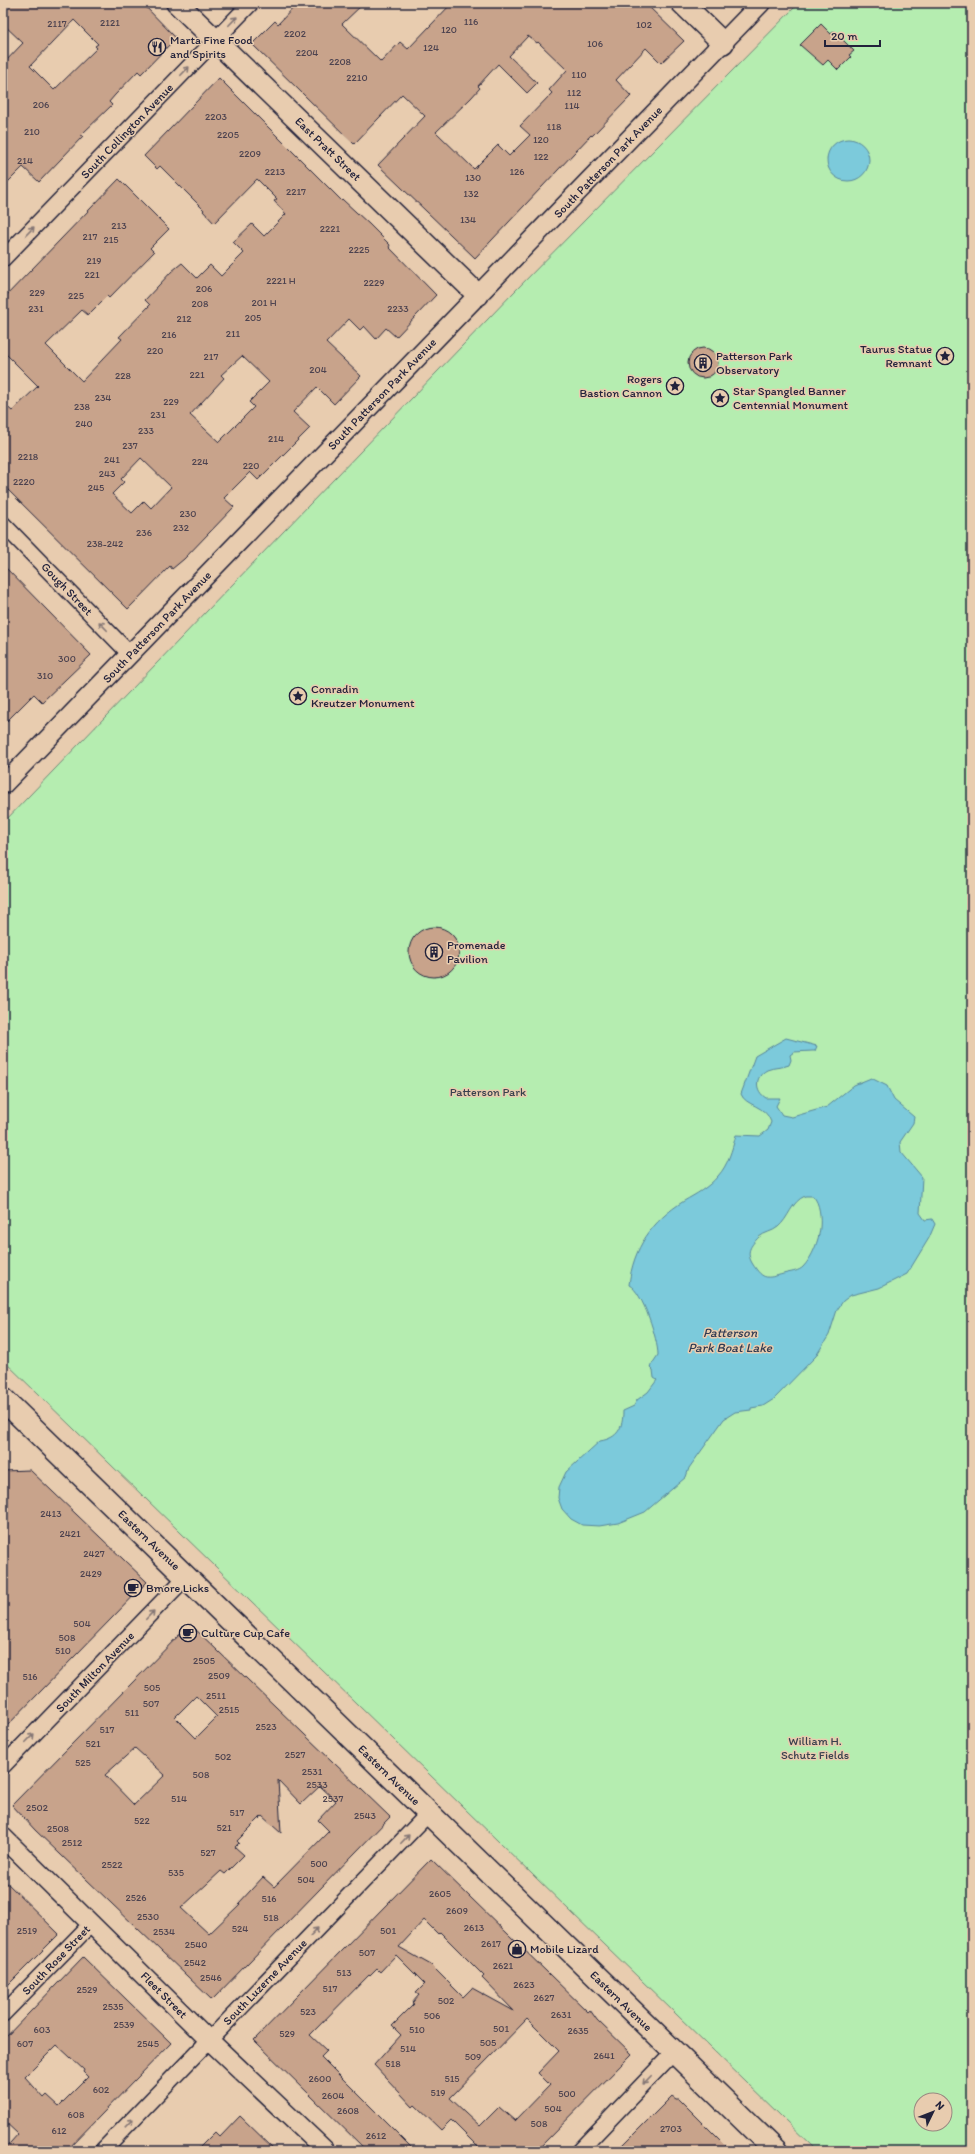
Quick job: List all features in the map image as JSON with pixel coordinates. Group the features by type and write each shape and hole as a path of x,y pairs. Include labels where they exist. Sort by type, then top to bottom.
{"main road":[{"name":"East Pratt Street","path":"177,3 478,295"},
{"path":"682,3 723,43"},
{"name":"Eastern Avenue","path":"3,1398 776,2151"}],"street":[{"name":"South Collington Avenue","path":"3,259 250,3"},
{"name":"South Patterson Park Avenue","path":"3,786 761,3"},
{"name":"Gough Street","path":"3,524 130,654"},
{"name":"South Milton Avenue","path":"3,1766 186,1577"},
{"name":"South Luzerne Avenue","path":"102,2151 429,1814"},
{"name":"Fleet Street","path":"3,1837 92,1923 209,2040 326,2151"},
{"name":"South Rose Street","path":"3,2014 92,1923"},
{"path":"579,2151 674,2052"}],"green space":[{"name":"Patterson Park","path":"799,3 972,3 972,2151 817,2151 3,1360 3,823 514,292"}],"water":[{"path":"844,139 852,139 860,142 866,148 869,160 866,172 860,178 852,181 844,181 836,178 830,172 827,164 827,156 830,148 836,142"},
{"name":"Patterson Park Boat Lake","path":"786,1038 817,1046 815,1051 794,1052 790,1055 791,1060 789,1065 772,1068 760,1076 758,1080 758,1088 760,1092 766,1098 780,1098 776,1106 782,1115 792,1117 827,1107 854,1085 871,1078 887,1086 894,1100 914,1117 913,1123 900,1142 901,1152 922,1177 920,1213 925,1220 932,1219 935,1224 929,1238 907,1274 879,1288 851,1295 843,1301 837,1310 829,1335 816,1356 774,1399 763,1406 751,1408 751,1410 735,1412 724,1419 689,1468 686,1477 645,1512 618,1523 599,1526 582,1525 571,1519 562,1509 558,1498 559,1487 566,1472 600,1441 606,1440 615,1435 622,1422 623,1411 634,1406 637,1400 648,1392 657,1380 654,1378 653,1370 650,1367 658,1355 653,1328 639,1297 634,1289 629,1285 635,1259 646,1237 662,1217 706,1187 718,1176 727,1162 736,1135 760,1136 768,1130 771,1122 765,1112 743,1098 741,1094 755,1056","holes":["805,1196 813,1196 819,1207 820,1224 817,1243 809,1259 803,1267 797,1270 770,1277 763,1276 756,1269 750,1259 749,1252 751,1246 761,1235 778,1227 796,1202"]}],"building":[{"path":"3,3 142,3 176,38 141,74 138,71 115,95 109,102 112,105 81,135 83,136 39,182 23,167 3,187 3,64 23,43 3,24","holes":["74,20 98,44 95,46 97,48 54,90 30,66"]},
{"path":"298,3 364,3 342,24 381,62 400,42 408,49 452,3 645,3 684,41 661,63 646,48 616,80 631,96 592,136 591,135 475,258 378,165 425,116 402,94 354,144 252,44 275,21 278,24","holes":["528,36 537,43 538,42 567,70 549,90 552,93 520,126 530,135 509,156 498,145 474,169 436,132 471,98 480,88 478,86 498,64 527,93 537,83 509,56"]},
{"path":"821,24 831,34 834,31 854,51 849,55 851,57 838,70 828,60 823,65 800,45"},
{"path":"219,78 342,201 343,200 390,245 389,247 436,295 396,337 386,328 376,339 364,326 360,330 349,319 326,343 361,376 334,404 317,387 293,412 310,428 258,480 250,472 224,498 234,507 184,559 172,569 170,566 128,609 3,485 3,403 12,411 38,386 3,351 3,299 119,179 169,229 150,248 154,252 109,298 107,296 88,315 82,310 46,345 82,381 122,339 119,337 150,305 145,300 172,271 182,263 197,278 210,265 221,276 244,253 233,242 252,224 264,236 286,214 274,201 277,199 257,179 214,223 203,211 204,210 160,166 157,169 144,156","holes":["242,356 269,382 249,402 254,407 219,442 190,415 224,378 221,375","141,458 171,487 151,508 144,501 132,513 112,494 124,482 121,479"]},
{"name":"Patterson Park Observatory","path":"703,348 709,349 717,357 717,369 709,377 703,378 697,377 689,369 688,363 689,357 697,349"},
{"path":"3,565 91,655 42,702 34,694 3,725"},
{"name":"Promenade Pavilion","path":"434,927 444,929 452,934 457,942 459,952 457,962 452,970 444,975 434,977 424,975 416,970 411,962 409,952 411,942 416,934 424,929"},
{"path":"30,1470 147,1582 3,1730 3,1471"},
{"path":"190,1624 390,1817 212,2000 35,1830 12,1805","holes":["196,1696 217,1717 196,1738 175,1717","135,1748 165,1775 134,1805 105,1775","278,1780 301,1804 320,1786 336,1801 318,1820 329,1831 274,1887 263,1877 239,1903 240,1904 209,1934 181,1908 221,1871 225,1874 244,1855 235,1847 239,1843 237,1841 262,1816 281,1833"]},
{"path":"431,1859 588,2012 590,2010 597,2020 632,2054 536,2151 482,2151 451,2120 441,2130 415,2105 413,2107 374,2065 401,2035 392,2026 414,2004 412,2003 419,1995 416,1993 425,1984 396,1955 380,1972 377,1969 370,1976 369,1975 310,2035 327,2051 321,2057 415,2151 367,2151 254,2040","holes":["424,1920 438,1934 440,1932 484,1976 482,1978 514,2011 472,1988 463,1997 431,1965 399,1947","527,2019 559,2051 538,2073 550,2085 515,2121 499,2107 480,2126 450,2098"]},
{"path":"3,1879 59,1934 3,1990"},
{"path":"83,1957 171,2043 66,2151 3,2151 18,2134 3,2120 3,2040","holes":["57,2045 84,2070 83,2072 88,2077 59,2106 47,2095 44,2098 25,2077"]},
{"path":"672,2096 679,2099 731,2151 617,2151"},
{"path":"240,2116 276,2151 196,2151 215,2132 220,2137"}],"place":[{"name":"Marta Fine Food and Spirits","path":"157,47"},
{"name":"Taurus Statue Remnant","path":"945,356"},
{"name":"Patterson Park Observatory","path":"703,363"},
{"name":"Rogers Bastion Cannon","path":"675,386"},
{"name":"Star Spangled Banner Centennial Monument","path":"720,398"},
{"name":"Conradin Kreutzer Monument","path":"298,696"},
{"name":"Promenade Pavilion","path":"434,952"},
{"name":"Bmore Licks","path":"133,1588"},
{"name":"Culture Cup Cafe","path":"188,1633"},
{"name":"Mobile Lizard","path":"517,1949"}],"park label":[{"name":"William H. Schutz Fields","path":"815,1748"}]}
